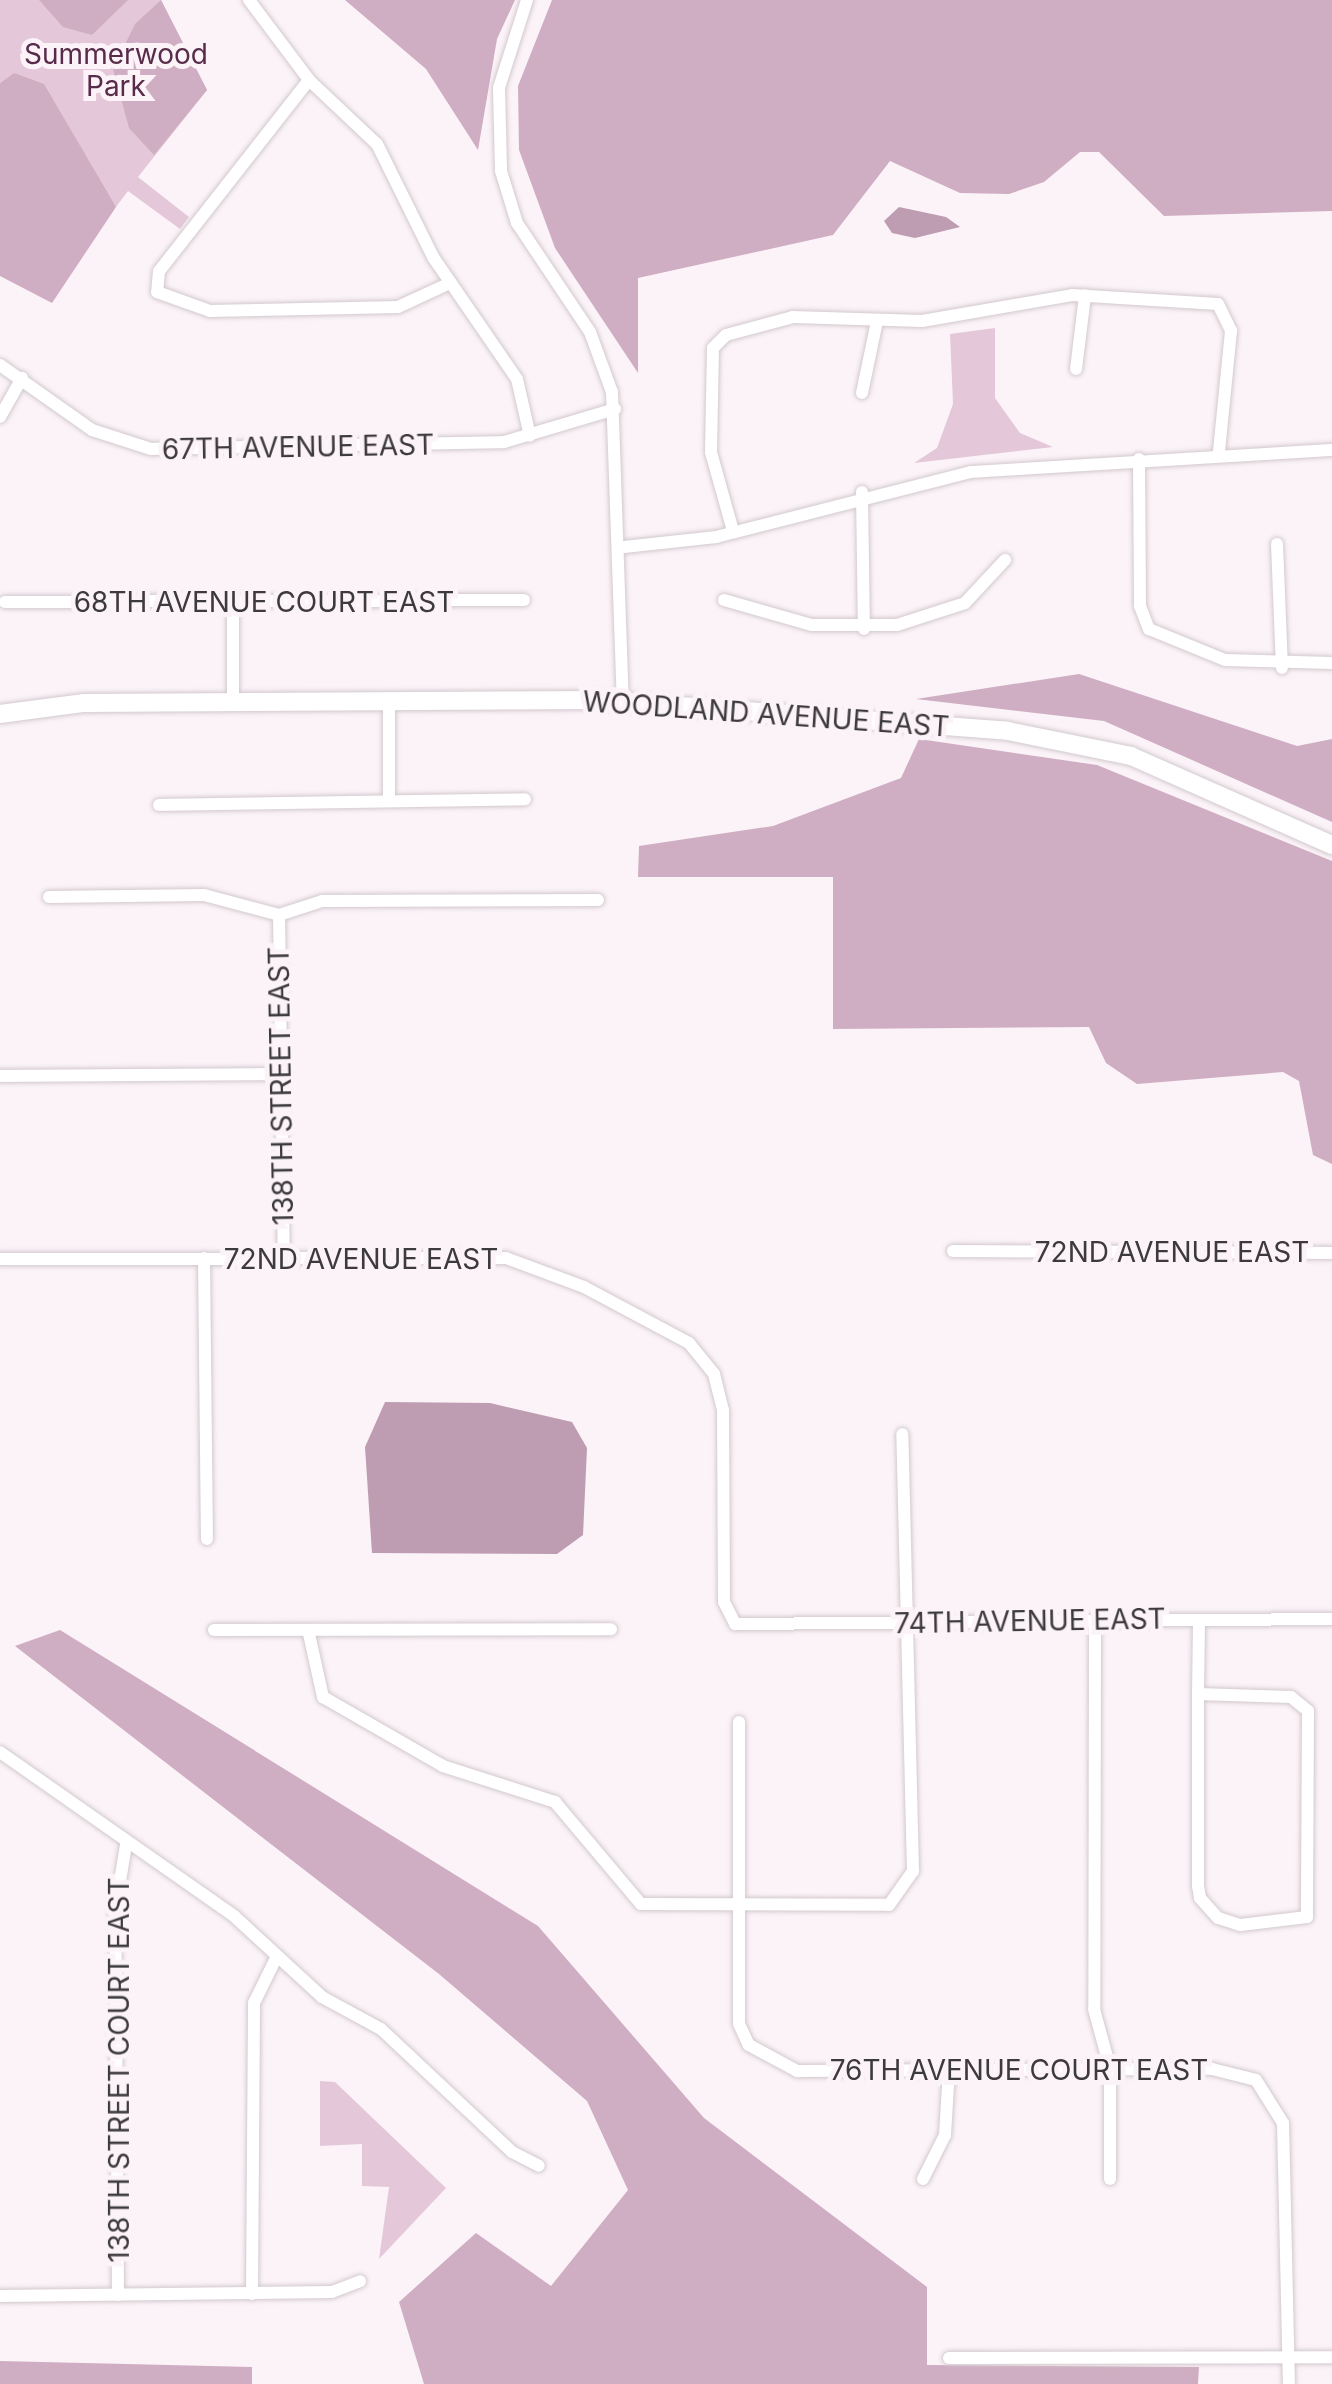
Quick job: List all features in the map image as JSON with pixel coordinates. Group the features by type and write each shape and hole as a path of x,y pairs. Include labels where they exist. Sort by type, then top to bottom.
{"street":[{"path":"249,0 309,80 377,144 450,283 517,379 530,436"},
{"path":"527,0 499,88 501,170 530,249 590,332 615,409 624,547 623,701"},
{"path":"309,80 156,282 157,292 210,311 398,307 450,283"},
{"path":"1076,369 1085,296"},
{"path":"733,532 711,452 715,344 793,316 877,321 1085,296 1224,308 1231,347 1219,452"},
{"path":"862,393 877,321"},
{"name":"67TH AVENUE EAST","path":"0,365 92,430 151,449 530,436 615,409"},
{"path":"0,417 22,378"},
{"path":"624,547 733,532 862,492 971,472 1219,452 1332,450"},
{"path":"1138,459 1141,616 1205,654 1282,668 1332,663"},
{"path":"862,492 864,628"},
{"path":"1277,544 1282,668"},
{"path":"724,600 864,628 965,604 1005,560"},
{"name":"68TH AVENUE COURT EAST","path":"5,602 524,600"},
{"path":"233,602 233,702"},
{"name":"WOODLAND AVENUE EAST","path":"0,714 233,702 623,701 1082,741 1332,844"},
{"path":"388,702 389,800"},
{"path":"159,804 524,800"},
{"path":"50,897 204,895 279,915 322,901 598,900"},
{"name":"138TH STREET EAST","path":"279,915 284,1256"},
{"path":"0,1076 281,1074"},
{"name":"72ND AVENUE EAST","path":"953,1251 1332,1253"},
{"path":"204,1258 208,1539"},
{"name":"72ND AVENUE EAST","path":"0,1259 506,1258 584,1287 699,1352 723,1410 730,1620"},
{"path":"310,1634 323,1696 443,1766 555,1802 642,1904 736,1910 864,1910 902,1896 913,1871 902,1434"},
{"name":"74TH AVENUE EAST","path":"730,1620 1095,1622 1332,1618"},
{"path":"1198,1694 1290,1697 1312,1720 1312,1911 1286,1924 1240,1924 1208,1910 1198,1886 1198,1694 1199,1620"},
{"path":"1095,1622 1094,2009 1110,2068 1110,2179"},
{"path":"214,1630 310,1634 611,1630"},
{"path":"736,1910 739,1722"},
{"path":"0,1752 277,1956 322,1997 381,2028 512,2152 540,2166"},
{"name":"138TH STREET COURT EAST","path":"118,2295 116,1898 126,1845"},
{"name":"76TH AVENUE COURT EAST","path":"736,1910 740,2024 756,2050 797,2071 1229,2070 1256,2080 1274,2102 1285,2141 1291,2359"},
{"path":"252,2294 254,2004 277,1956"},
{"path":"923,2178 945,2135 949,2070"},
{"path":"0,2296 332,2292 360,2280"},
{"path":"949,2358 1332,2358"},
{"path":"1290,2384 1291,2359"}],"green space":[{"name":"Summerwood Park","path":"0,0 161,0 207,90 138,177 189,217 180,229 128,191 116,207 15,73 0,83"},
{"path":"39,0 128,0 92,35 63,27"},
{"path":"161,0 207,90 154,155 129,128 113,69 135,24"},
{"path":"345,0 515,0 497,39 478,150 426,69"},
{"path":"552,0 1332,0 1332,211 1164,216 1099,152 1080,152 1044,182 1009,194 960,193 890,161 833,235 638,278 638,373 555,248 519,150 518,86"},
{"path":"14,73 44,84 116,207 52,303 0,276 0,83"},
{"path":"995,328 995,398 1020,433 1053,447 914,463 937,448 953,404 950,334"},
{"path":"1079,674 1297,746 1332,739 1332,822 1104,721 916,699"},
{"path":"919,739 1097,765 1332,861 1332,1164 1313,1155 1299,1081 1283,1072 1137,1084 1106,1063 1089,1027 833,1029 833,877 638,877 639,846 773,826 901,778"},
{"path":"60,1630 538,1926 704,2118 927,2287 927,2365 1199,2367 1198,2384 424,2384 399,2302 476,2233 551,2286 628,2190 587,2101 439,1974 15,1646"},
{"path":"320,2081 335,2082 446,2188 379,2259 389,2187 362,2186 362,2144 320,2146"},
{"path":"0,2361 252,2367 252,2384 0,2384"}],"shaded area":[{"path":"899,207 946,217 960,227 915,238 892,233 884,221"},
{"path":"385,1402 490,1403 572,1422 587,1448 583,1535 557,1554 372,1553 365,1447"}]}
